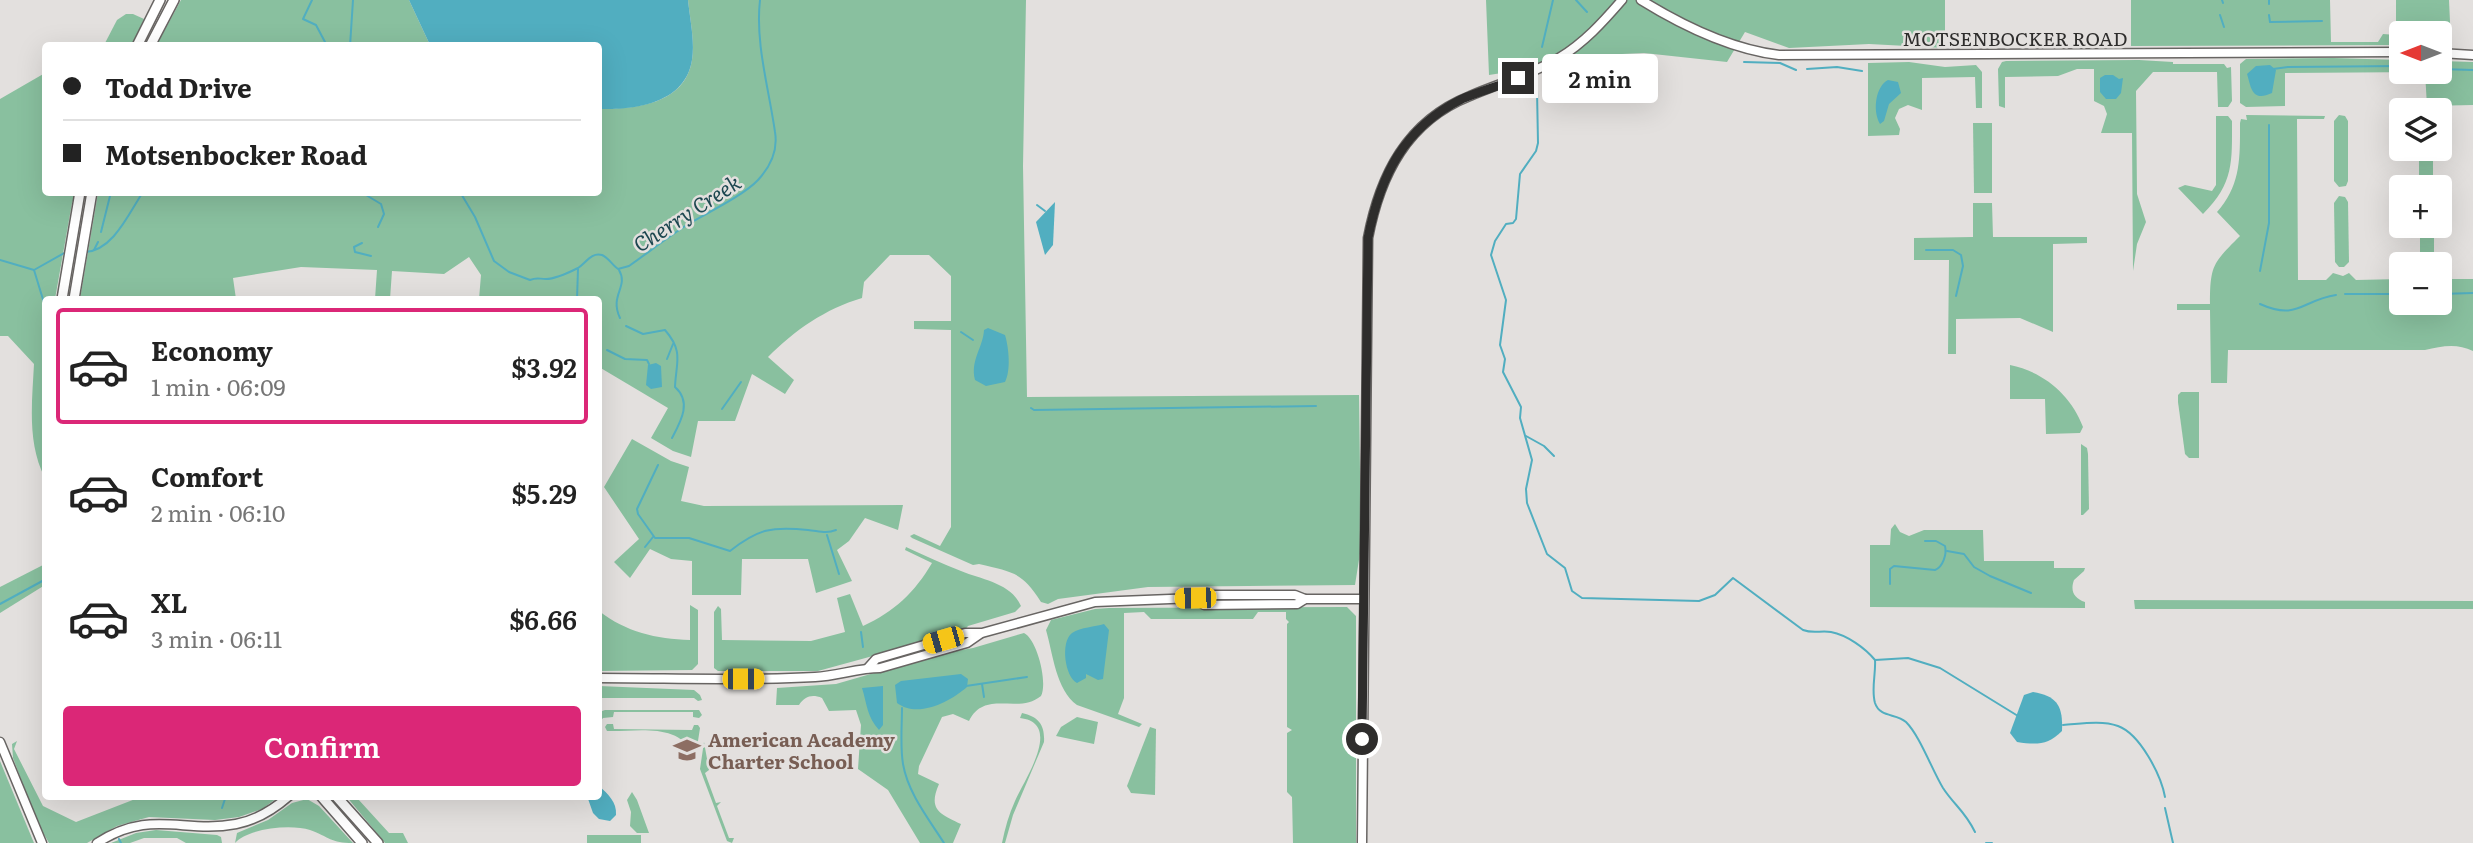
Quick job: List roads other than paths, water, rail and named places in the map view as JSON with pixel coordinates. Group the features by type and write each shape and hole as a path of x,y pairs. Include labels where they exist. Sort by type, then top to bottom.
{"main road":[{"path":"138,42 160,0"},
{"path":"152,42 174,0"},
{"path":"1362,843 1368,238 1381,185 1406,144 1441,112 1469,96 1523,77 1558,59 1592,33 1622,0"},
{"name":"MOTSENBOCKER ROAD","path":"1641,0 1672,19 1705,34 1779,55 2389,52"},
{"path":"2452,53 2473,54"},
{"path":"63,296 79,196"},
{"path":"74,296 91,196"},
{"path":"602,678 833,676 880,668 967,643 982,633 1095,602 1195,598 1204,605 1297,604 1306,599 1363,599"},
{"path":"0,742 42,843"},
{"path":"97,843 122,830 146,824 236,824 265,814 284,800"},
{"path":"324,800 362,843"},
{"path":"340,800 378,843"}],"water":[{"path":"409,0 688,0 693,53 687,75 669,95 642,106 602,109 602,42 429,42"},
{"path":"2270,65 2276,70 2272,93 2265,96 2256,95 2247,74 2256,66"},
{"path":"2105,75 2123,78 2121,93 2116,99 2106,99 2100,92 2100,78"},
{"path":"1888,80 1898,82 1901,93 1889,104 1884,121 1880,124 1876,99 1881,87"},
{"path":"1055,202 1053,245 1045,255 1036,222"},
{"path":"988,328 1005,335 1009,366 1005,382 986,386 975,380 974,373 984,330"},
{"path":"656,363 661,366 662,387 651,389 646,385 648,365"},
{"path":"1104,624 1109,630 1103,679 1098,680 1086,674 1086,678 1077,683 1069,674 1065,659 1068,637 1080,629"},
{"path":"961,674 968,679 967,687 952,698 924,709 905,707 897,703 895,685 901,681"},
{"path":"883,686 883,725 879,730 870,715 862,688"},
{"path":"2033,692 2048,696 2057,704 2062,731 2042,743 2017,742 2010,733 2024,695"},
{"path":"602,789 613,802 616,815 610,821 599,819 593,813 588,800 602,800"}],"waterway":[{"path":"312,0 303,19 316,25 325,42"},
{"path":"350,42 353,0"},
{"name":"Cherry Creek","path":"462,196 475,217 494,261 509,272 530,280 562,275 598,254 618,269 629,266 682,228 726,203 758,180 774,152 776,139 759,33 760,0"},
{"path":"1542,47 1553,0"},
{"path":"1576,0 1587,12"},
{"path":"2220,15 2224,27"},
{"path":"2269,15 2270,22 2322,21"},
{"path":"1744,62 1780,63 1796,70"},
{"path":"2273,69 2389,66"},
{"path":"1807,69 1837,67 1862,71"},
{"path":"2452,69 2473,70"},
{"path":"1537,90 1536,151 1520,174 1516,219 1513,223 1506,224 1495,241 1491,255 1506,300 1500,345 1505,359 1503,372 1521,407 1520,418 1532,460 1526,489 1527,503 1547,554 1565,568 1572,591 1582,598 1699,601 1715,595 1733,578 1803,630 1831,632 1855,643 1875,660 1873,692 1877,708 1902,719 1911,728 1943,788 1975,832"},
{"path":"2260,271 2269,223 2269,125"},
{"path":"101,232 110,196"},
{"name":"Cherry Creek","path":"85,252 95,250 112,238 141,196"},
{"path":"368,196 381,204 384,214 378,227"},
{"path":"1037,205 1045,211"},
{"path":"94,250 98,242"},
{"path":"362,243 354,247 355,252 371,256"},
{"path":"1926,250 1953,250 1961,255 1963,266 1956,296"},
{"name":"Cherry Creek","path":"0,260 34,270 66,252"},
{"path":"577,296 578,269"},
{"path":"34,270 42,296"},
{"path":"619,270 622,281 617,297 617,310 620,318"},
{"path":"2452,294 2473,293"},
{"path":"2345,294 2389,294"},
{"path":"2260,304 2273,309 2292,310 2336,295"},
{"path":"626,326 643,334 665,330 675,345 678,357 675,387 684,405 672,438"},
{"path":"961,332 973,340"},
{"path":"667,359 673,344"},
{"path":"607,350 625,359 647,360 649,364"},
{"path":"722,409 741,382"},
{"path":"1031,408 1316,406"},
{"path":"1526,436 1544,446 1554,456"},
{"path":"658,465 637,509 655,538 689,538 730,551 757,534 775,529 826,532 836,530"},
{"path":"827,535 839,574"},
{"path":"645,547 653,537"},
{"path":"1890,584 1890,569 1894,566 1935,570 1940,566 1945,556 1945,546 1936,541 1925,541"},
{"path":"1947,551 1964,554 1974,567 2031,593"},
{"path":"0,604 42,581"},
{"path":"861,632 863,647"},
{"path":"1875,660 1908,658 1940,668 2018,716"},
{"path":"966,686 1027,677"},
{"path":"982,684 984,697"},
{"path":"902,708 903,764 909,785 944,843"},
{"path":"2063,725 2105,723 2126,730 2148,756 2165,797"},
{"path":"222,808 225,800"},
{"path":"2165,808 2173,843"},
{"path":"119,839 121,843"},
{"path":"1986,843 1992,843"}],"place":[{"name":"American Academy Charter School","path":"687,750"}]}
